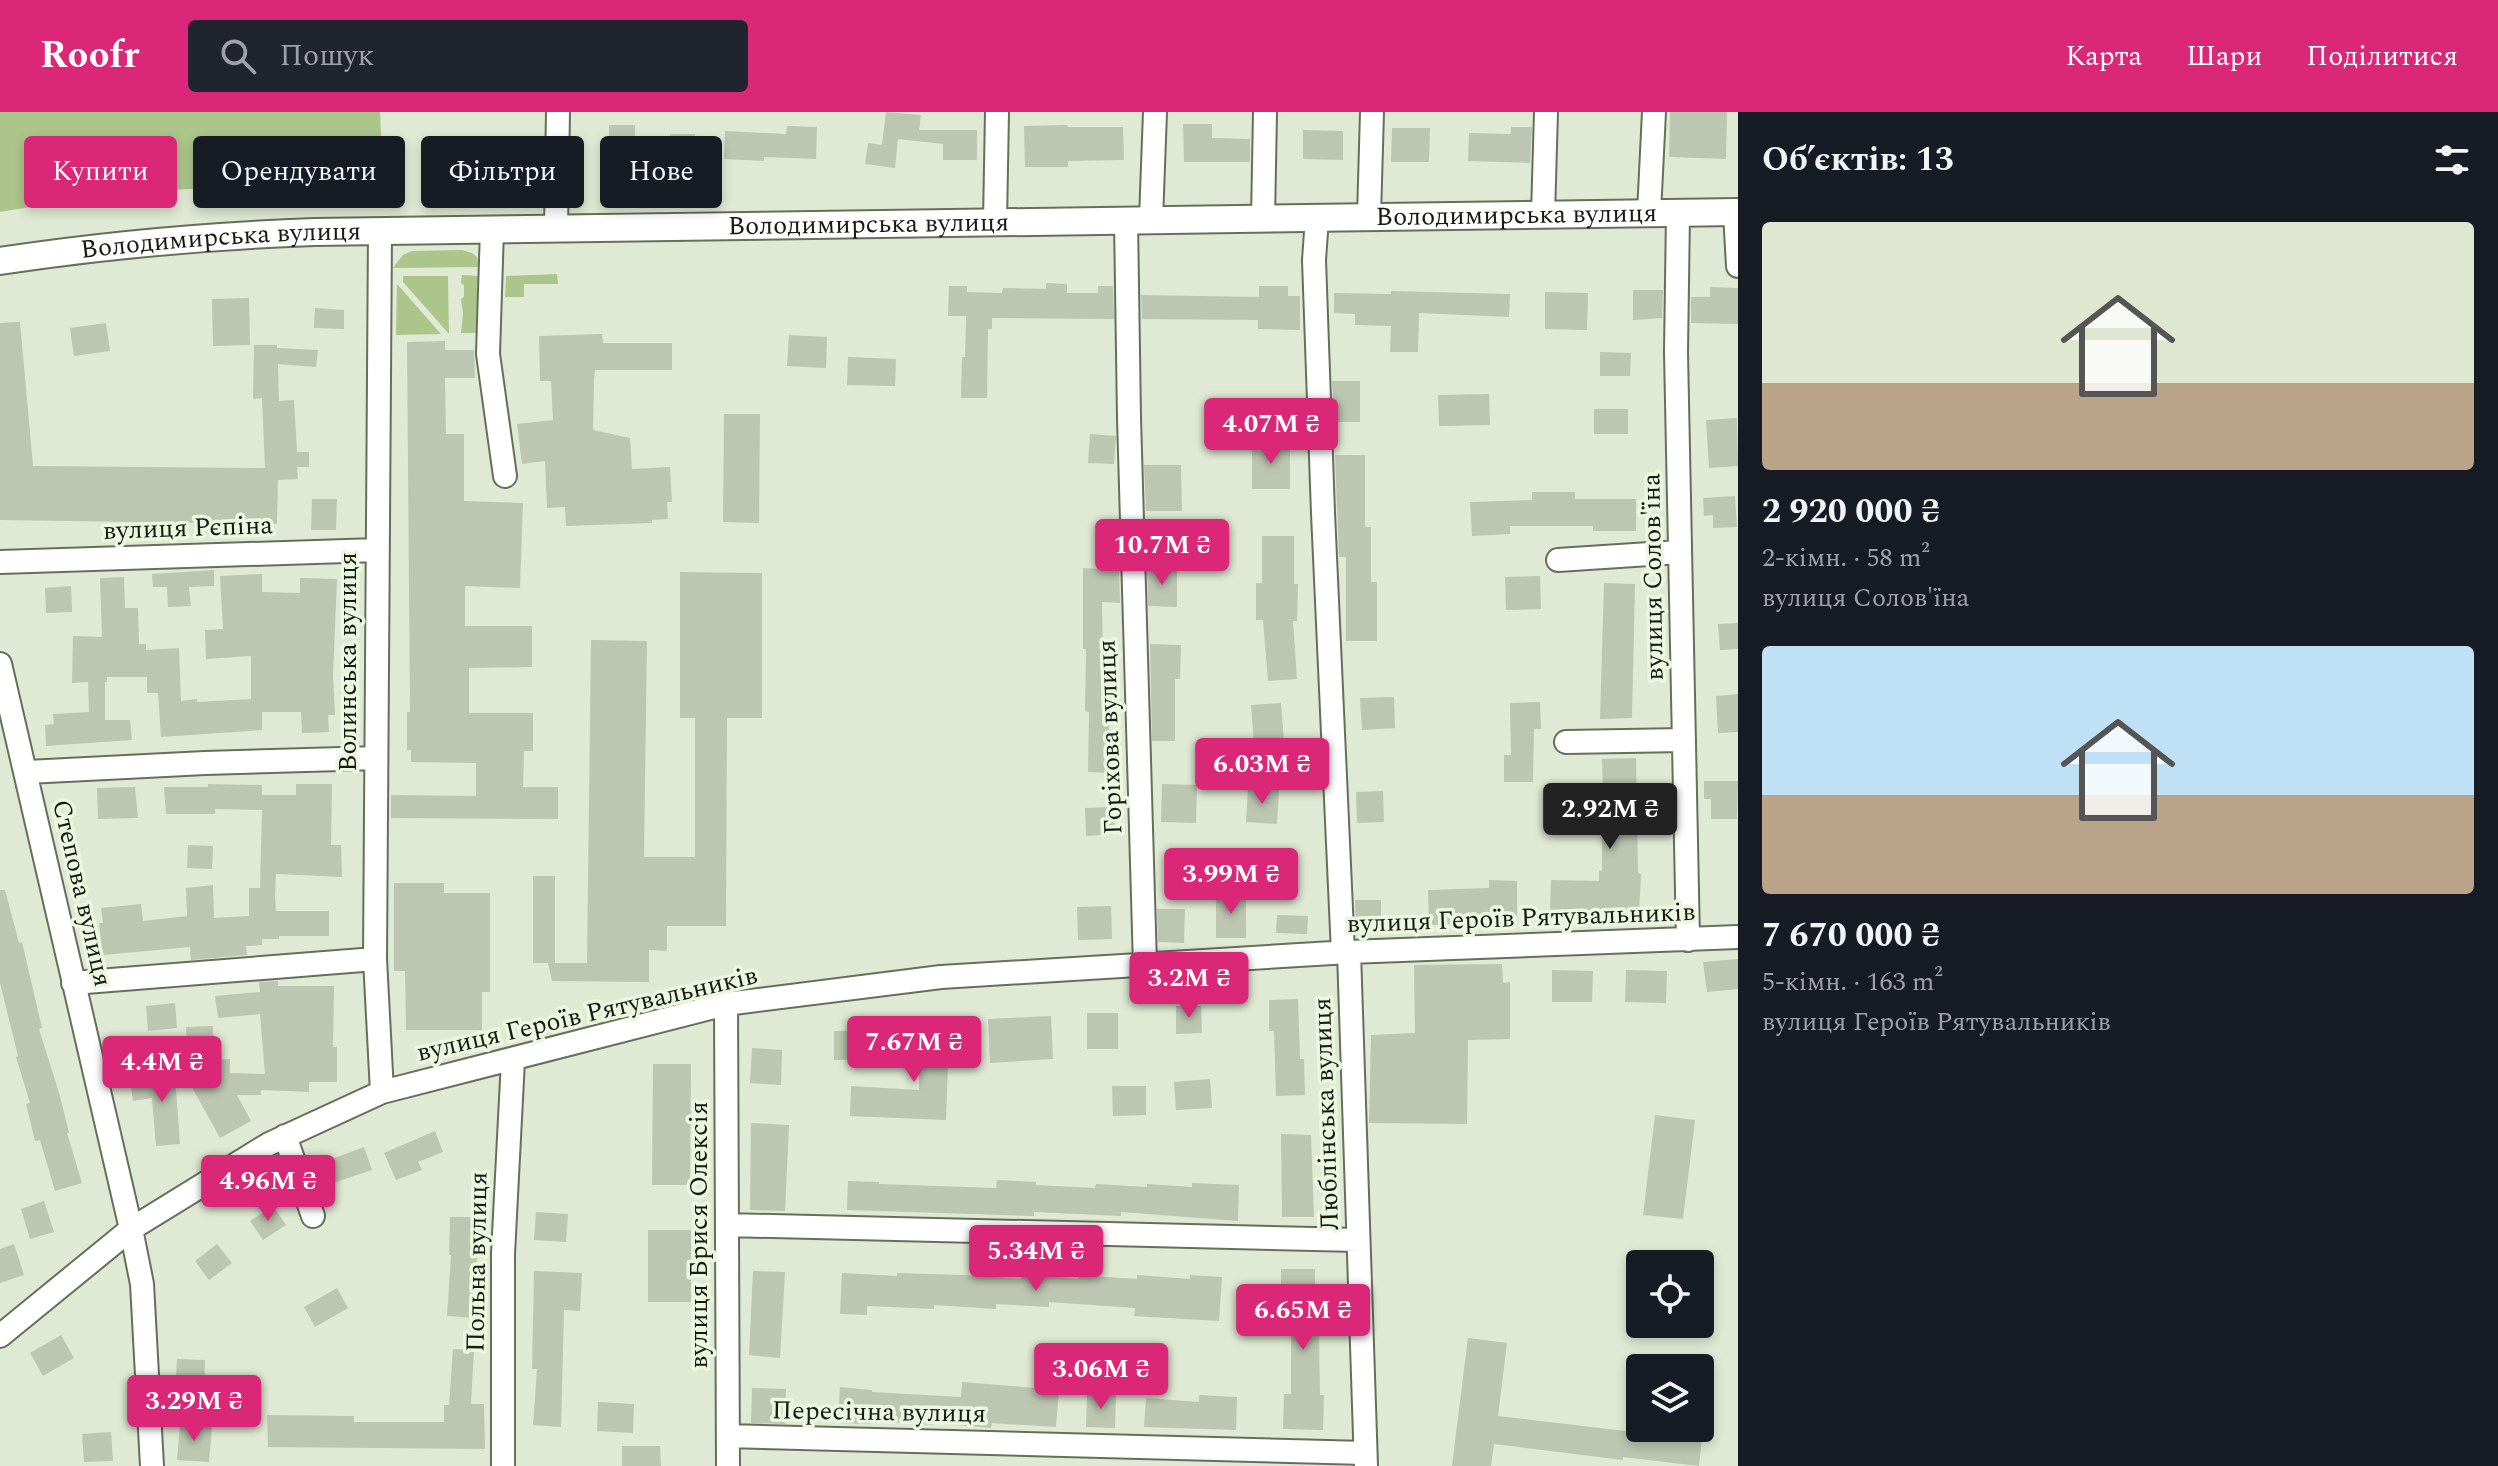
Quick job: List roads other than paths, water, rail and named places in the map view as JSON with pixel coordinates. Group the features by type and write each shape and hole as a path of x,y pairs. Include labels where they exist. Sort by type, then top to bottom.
{"main road":[{"name":"Володимирська вулиця","path":"0,261 170,239 380,231 1736,212"}],"street":[{"path":"556,228 558,112"},
{"path":"995,222 997,112"},
{"name":"Горіхова вулиця","path":"1145,965 1129,418 1139,220 1155,112"},
{"path":"1263,219 1265,112"},
{"path":"1369,217 1372,112"},
{"path":"1543,215 1546,112"},
{"path":"1649,213 1654,112"},
{"path":"1736,212 1738,266"},
{"name":"вулиця Солов'їна","path":"1678,213 1676,352 1688,940"},
{"name":"Люблінська вулиця","path":"1317,218 1314,260 1322,497 1346,952 1366,1459"},
{"path":"492,229 488,354 505,476"},
{"name":"Волинська вулиця","path":"380,231 375,959 382,1092"},
{"name":"вулиця Рєпіна","path":"0,562 377,550"},
{"path":"1558,560 1680,552"},
{"name":"Степова вулиця","path":"0,664 142,1284 152,1466"},
{"path":"1566,742 1684,740"},
{"path":"27,772 376,758"},
{"name":"вулиця Героїв Рятувальників","path":"0,1336 131,1229 285,1136 382,1092 726,1004 941,977 1346,952 1738,937"},
{"path":"73,983 375,959"},
{"name":"вулиця Брися Олексія","path":"726,1004 728,1466"},
{"name":"Польна вулиця","path":"503,1466 503,1254 513,1060"},
{"path":"285,1136 313,1216"},
{"path":"727,1225 1358,1240"},
{"name":"Пересічна вулиця","path":"728,1436 1366,1459"}]}
